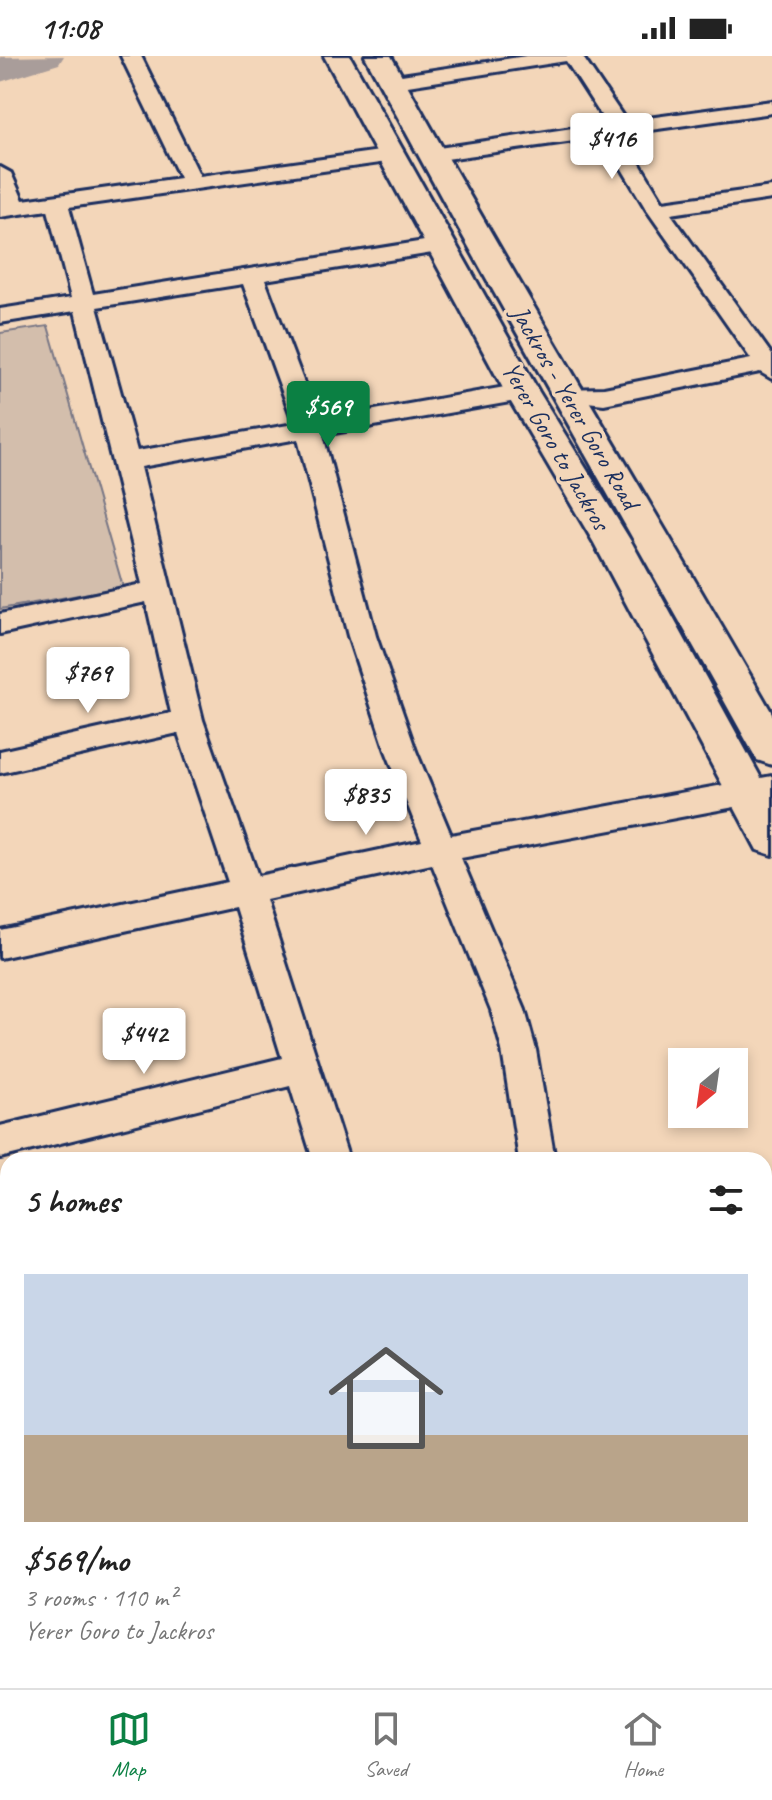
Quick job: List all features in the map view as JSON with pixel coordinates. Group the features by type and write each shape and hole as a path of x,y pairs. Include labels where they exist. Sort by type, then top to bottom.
{"main road":[{"name":"Yerer Goro to Jackros","path":"337,56 522,392 759,790 772,838"},
{"name":"Jackros - Yerer Goro Road","path":"385,67 490,263 571,394 772,749"}],"street":[{"path":"131,56 192,181"},
{"path":"419,56 432,75"},
{"path":"385,67 432,75 564,56"},
{"path":"571,394 604,396 770,365 657,209 572,56"},
{"path":"432,155 772,107"},
{"path":"0,173 8,209 394,155"},
{"path":"657,209 772,193"},
{"path":"57,203 127,461 155,591 188,720 247,892 329,1152"},
{"path":"0,316 443,245"},
{"path":"251,275 308,427 362,636 401,751 508,1010 519,1050 536,1152"},
{"path":"127,461 522,392"},
{"path":"0,624 155,591"},
{"path":"0,762 188,720"},
{"path":"0,944 444,849 759,790"},
{"path":"0,1142 303,1068"}],"shaded area":[{"path":"48,326 123,587 0,609 0,333"}],"waterway":[{"path":"0,70 45,56"}]}
